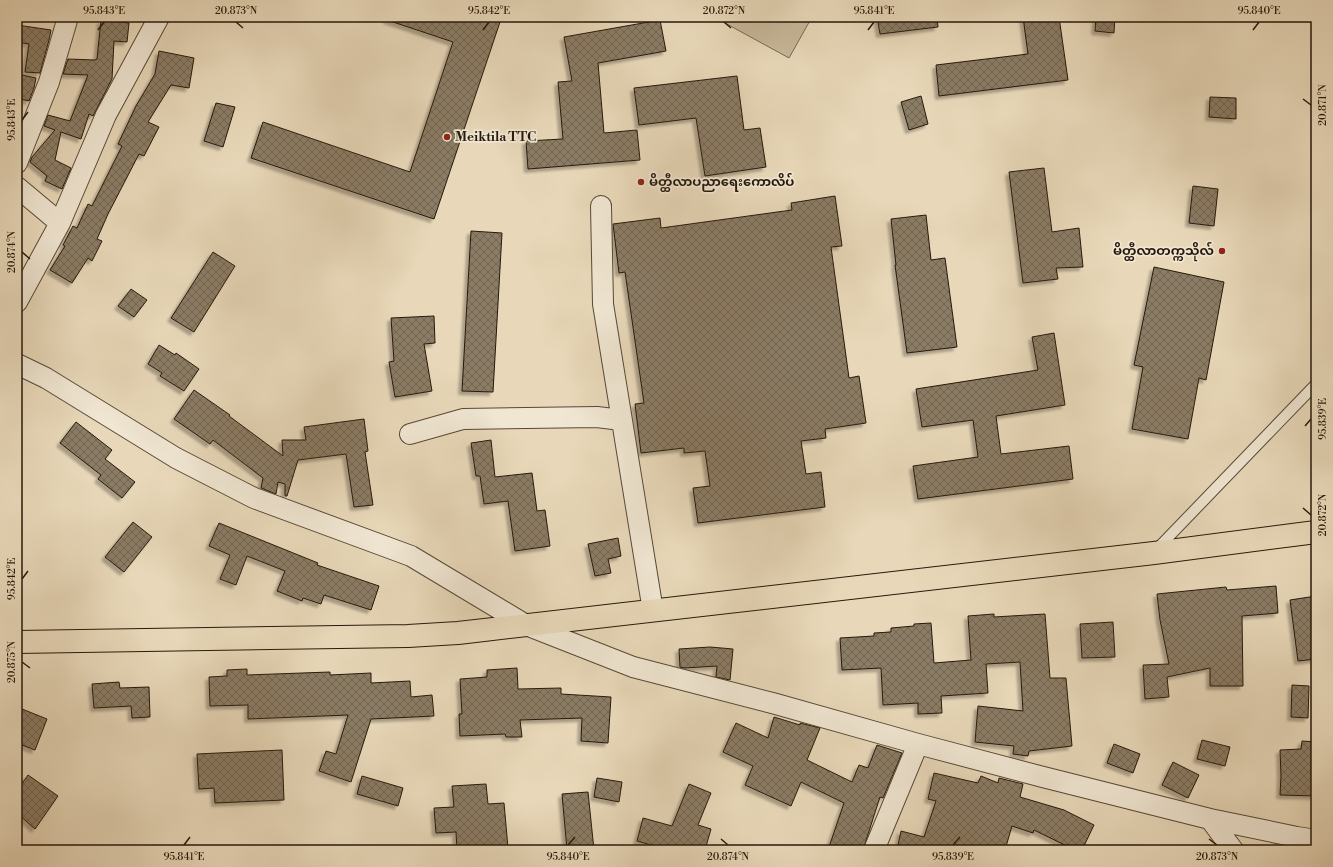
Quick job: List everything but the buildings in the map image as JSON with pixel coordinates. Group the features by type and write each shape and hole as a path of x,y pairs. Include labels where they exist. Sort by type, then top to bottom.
{"highway":[{"path":"17,642 408,636 458,633 1154,553 1316,532"}],"street":[{"path":"17,163 49,82 68,17"},
{"path":"17,302 60,223 106,115 159,17"},
{"path":"17,187 60,223"},
{"path":"601,206 603,304 653,611"},
{"path":"17,364 46,378 176,458 247,494 411,556 526,625 634,667 1043,777 1210,819 1316,840"},
{"path":"410,434 463,419 597,417 621,420"},
{"path":"874,850 918,744"},
{"path":"1210,819 1233,850"}],"lane":[{"path":"1154,553 1316,384"}],"shaded area":[{"path":"714,17 812,17 789,58"}],"place":[{"name":"Meiktila TTC","path":"447,137"},
{"name":"မိတ္ထီလာပညာရေးကောလိပ်","path":"641,182"},
{"name":"မိတ္ထီလာတက္ကသိုလ်","path":"1222,251"}]}
